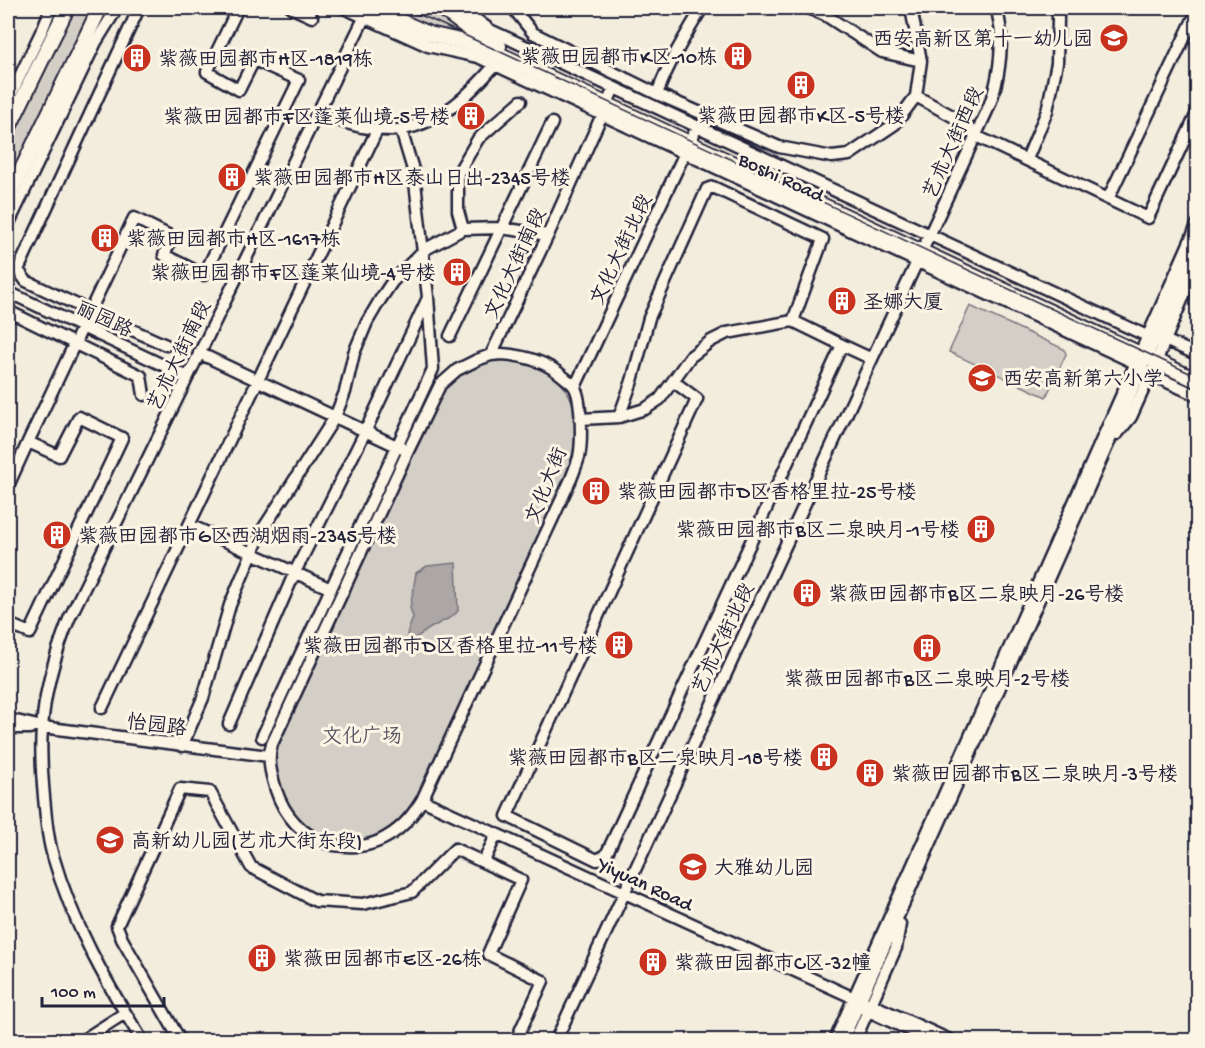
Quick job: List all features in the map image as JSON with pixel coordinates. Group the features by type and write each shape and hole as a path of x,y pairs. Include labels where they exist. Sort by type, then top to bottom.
{"main road":[{"path":"8,129 66,8"},
{"path":"8,198 100,8"},
{"name":"Boshi Road","path":"441,8 479,36 609,101 1149,353 1197,371"},
{"name":"Boshi Road","path":"368,11 429,34 473,44 609,101"},
{"name":"Boshi Road","path":"1149,353 1197,381"}],"street":[{"path":"8,101 51,8"},
{"path":"8,225 96,42 117,8"},
{"path":"140,8 18,270 26,281 166,345"},
{"path":"8,486 134,218 172,237 164,255 204,275 299,80 254,60 239,90 207,72 238,8"},
{"path":"292,8 312,17"},
{"name":"Boshi Road","path":"344,8 368,11 428,46 478,57 495,65 609,101"},
{"name":"Boshi Road","path":"461,8 490,30 609,101"},
{"path":"513,8 533,33 657,93 779,147 832,157 849,155 895,124 916,96 921,61 911,8"},
{"path":"657,93 665,72 702,8"},
{"path":"808,8 825,15 882,52 921,61"},
{"name":"艺术大街西段","path":"924,248 993,97 1001,35 997,8"},
{"path":"1027,159 1047,111 1057,63 1057,8"},
{"path":"1108,199 1197,9"},
{"name":"艺术大街南段","path":"142,1041 76,918 63,889 52,854 47,828 41,762 42,727 50,681 60,641 69,619 368,11"},
{"path":"318,113 359,126 401,130 423,123 461,101 495,65"},
{"path":"916,96 963,122 976,136 1148,218 1197,111"},
{"path":"463,229 458,211 458,173 478,139 521,101"},
{"name":"文化大街南段","path":"491,355 609,101"},
{"path":"450,336 552,123"},
{"path":"102,708 378,128"},
{"path":"262,737 433,369 424,250 414,173 401,130"},
{"name":"文化大街北段","path":"575,387 691,140"},
{"path":"619,417 632,381 649,318 707,189 713,187 823,239 793,321"},
{"path":"843,1041 896,948 902,910 1149,353 1197,224"},
{"path":"182,746 203,698 230,605 252,553 263,529 335,417 345,392 354,354 368,322 392,282 424,250 463,229 501,228 548,235"},
{"path":"855,1041 863,1004 1197,242"},
{"name":"Boshi Road","path":"924,248 1149,353 1197,396"},
{"name":"艺术大街北段","path":"556,1041 924,248"},
{"name":"丽园路","path":"8,292 188,377"},
{"path":"230,724 295,572 365,432 428,297"},
{"path":"8,311 141,376 144,394"},
{"path":"580,419 619,417 645,409 660,399 690,357 711,341 727,333 793,321 872,359"},
{"path":"673,381 697,399 507,816 597,860 606,855 842,345"},
{"path":"199,353 408,451"},
{"name":"Boshi Road","path":"1149,353 1197,355"},
{"path":"268,756 280,725 440,385 457,370 477,360 502,354 537,360 558,372 575,387"},
{"name":"文化大街","path":"268,756 278,796 292,819 308,835 330,844 351,846 377,842 400,828 412,815 422,800 571,479 579,457 580,445 579,399 575,387"},
{"path":"8,624 30,633 122,438 79,417 60,456 28,442"},
{"path":"190,525 331,589"},
{"name":"怡园路","path":"8,719 42,727 268,756"},
{"name":"怡园路","path":"8,728 42,727"},
{"path":"180,1041 122,939 117,926 180,789 210,792 251,867 316,901 363,904 412,892 455,849 521,880 488,954 543,981 516,1041"},
{"name":"Yiyuan Road","path":"422,800 863,1004"},
{"path":"484,861 496,835"},
{"path":"835,1041 863,1004"},
{"path":"863,1004 932,1041"},
{"path":"863,1004 950,1041"},
{"path":"83,1041 125,1013"}],"green space":[{"path":"74,8 94,8 8,185 8,144"},
{"path":"399,8 429,8 463,28 459,36 439,31 396,13"},
{"path":"970,306 1064,349 1066,354 1046,397 949,352"},
{"name":"文化广场","path":"509,358 536,366 555,378 565,389 572,402 576,416 576,431 566,478 414,802 396,822 374,836 349,841 322,836 310,830 296,818 280,787 275,761 283,729 436,404 446,388 467,370 489,360"}],"shaded area":[{"path":"456,563 458,611 409,641 407,634 413,617 410,608 416,573 427,566"}],"tram line":[{"path":"401,8 430,19 1198,377"}],"place":[{"name":"西安高新区第十一幼儿园","path":"1114,38"},
{"name":"紫薇田园都市K区-10栋","path":"738,56"},
{"name":"紫薇田园都市H区-1819栋","path":"137,58"},
{"name":"紫薇田园都市K区-5号楼","path":"801,85"},
{"name":"紫薇田园都市F区蓬莱仙境-5号楼","path":"471,116"},
{"name":"紫薇田园都市H区泰山日出-2345号楼","path":"232,177"},
{"name":"紫薇田园都市H区-1617栋","path":"105,238"},
{"name":"紫薇田园都市F区蓬莱仙境-4号楼","path":"457,272"},
{"name":"圣娜大厦","path":"842,301"},
{"name":"西安高新第六小学","path":"982,378"},
{"name":"紫薇田园都市D区香格里拉-25号楼","path":"596,491"},
{"name":"紫薇田园都市B区二泉映月-1号楼","path":"981,529"},
{"name":"紫薇田园都市G区西湖烟雨-2345号楼","path":"57,535"},
{"name":"紫薇田园都市B区二泉映月-26号楼","path":"807,593"},
{"name":"紫薇田园都市D区香格里拉-11号楼","path":"619,645"},
{"name":"紫薇田园都市B区二泉映月-2号楼","path":"927,648"},
{"name":"紫薇田园都市B区二泉映月-18号楼","path":"824,757"},
{"name":"紫薇田园都市B区二泉映月-3号楼","path":"870,773"},
{"name":"高新幼儿园(艺术大街东段)","path":"110,840"},
{"name":"大雅幼儿园","path":"693,867"},
{"name":"紫薇田园都市E区-26栋","path":"262,958"},
{"name":"紫薇田园都市C区-32幢","path":"653,962"}]}
